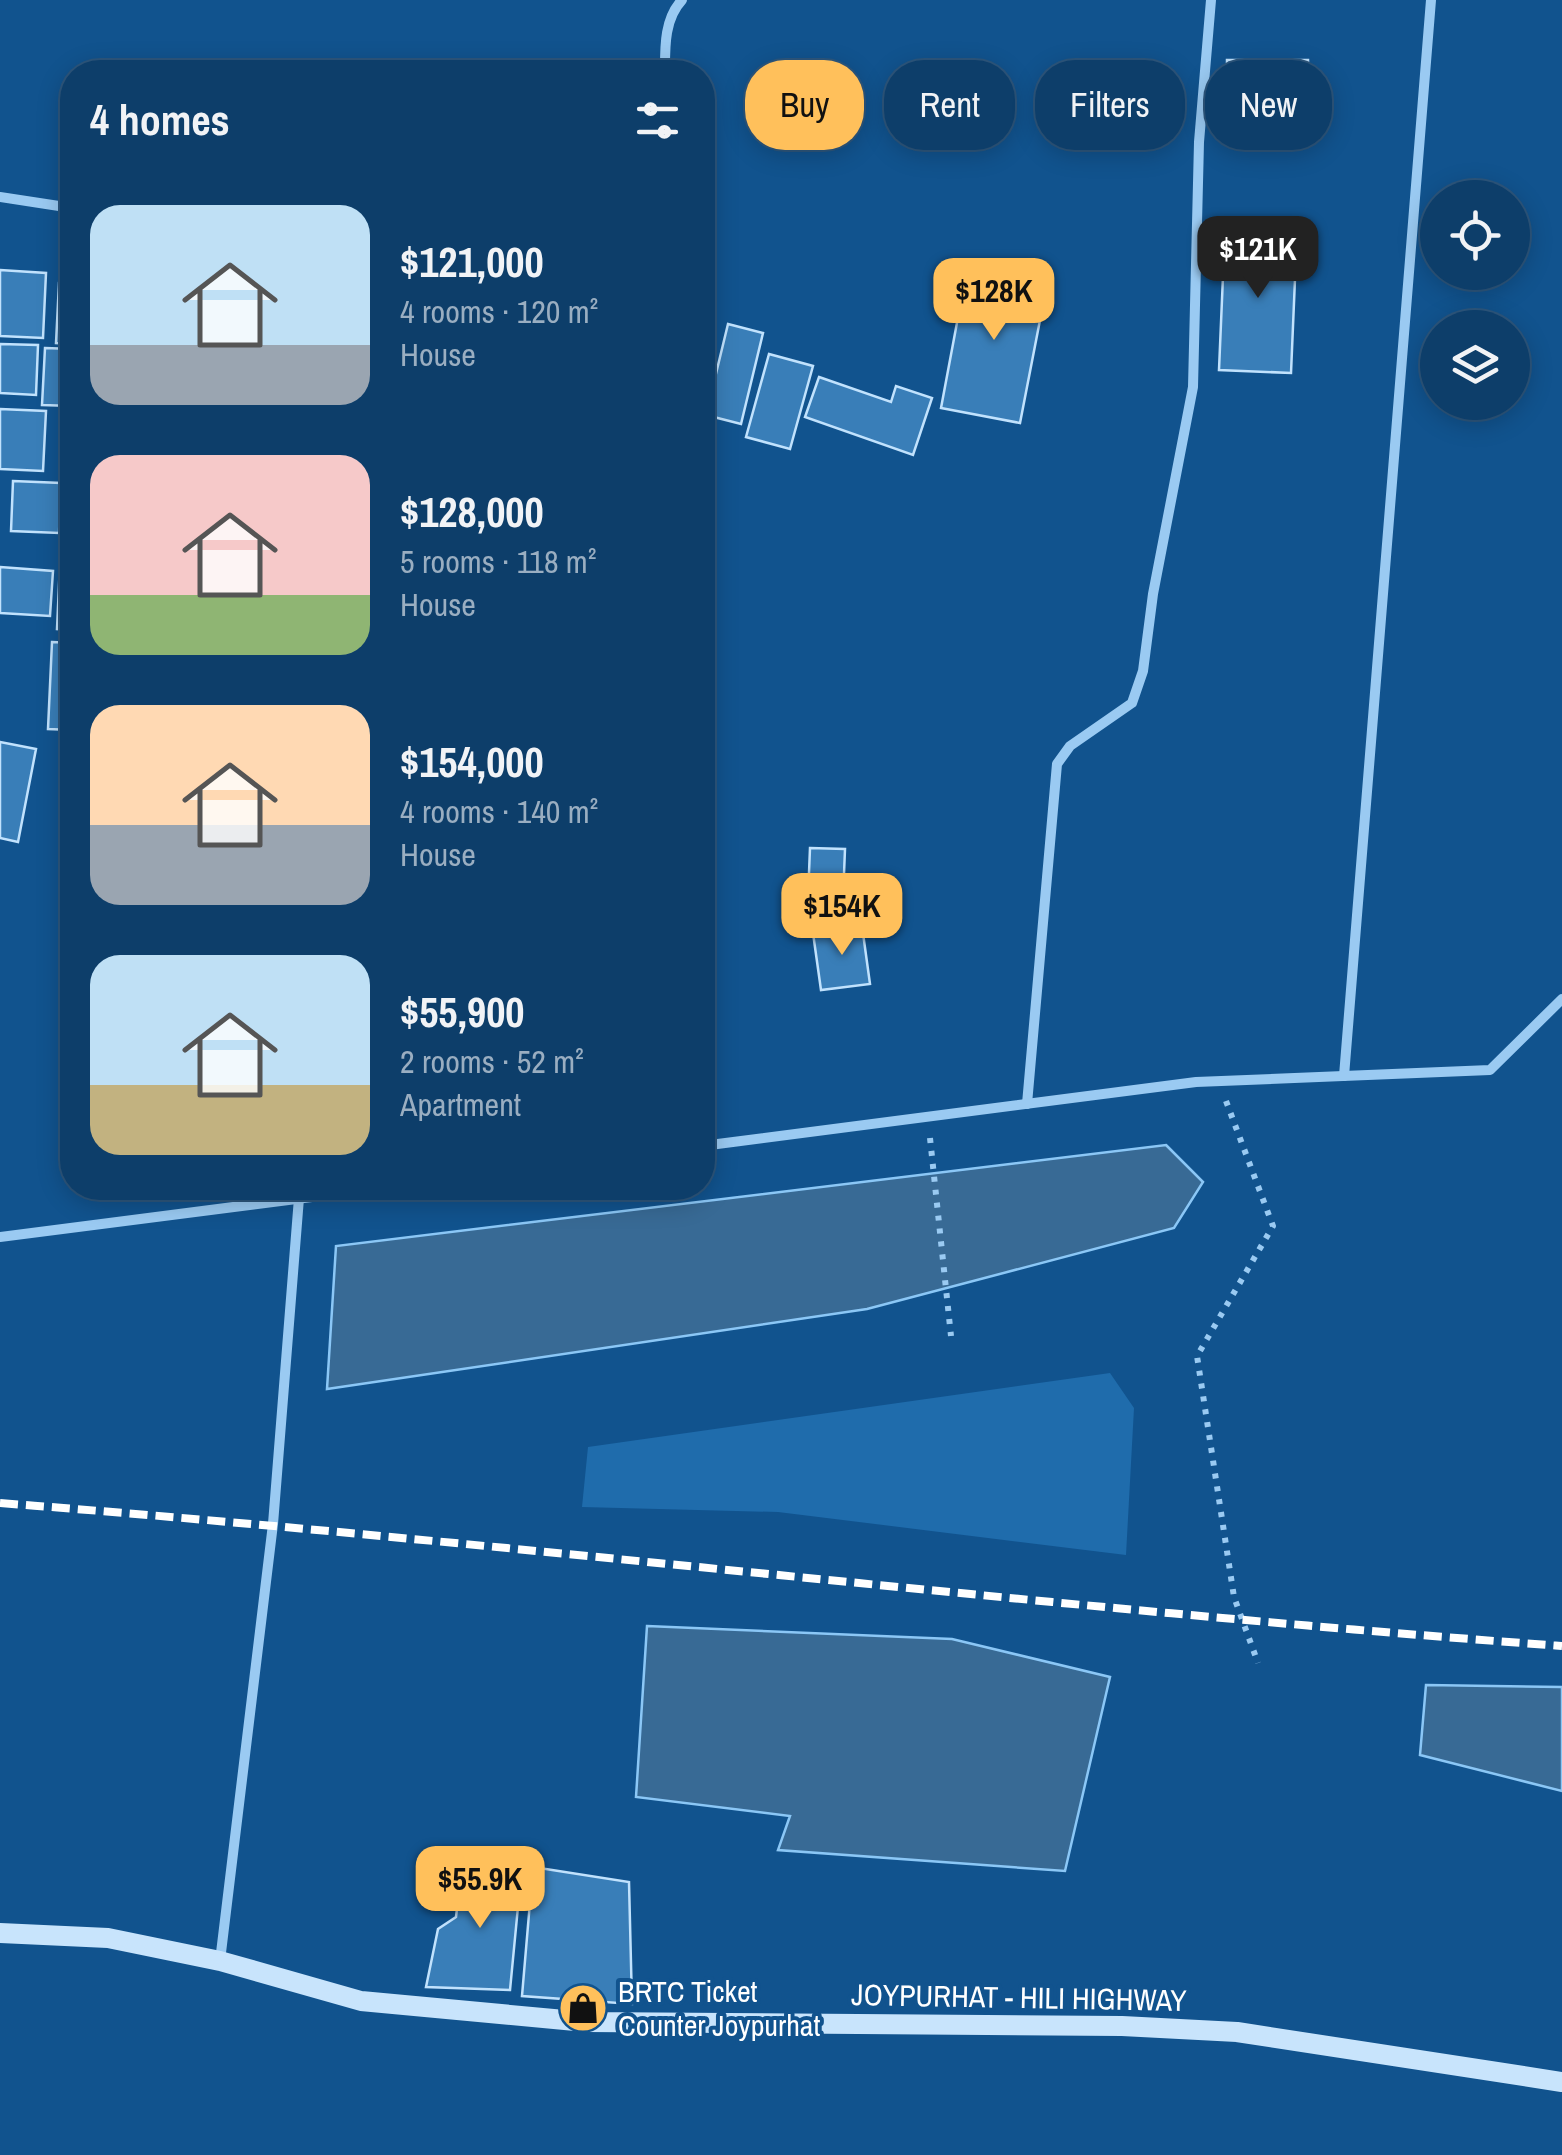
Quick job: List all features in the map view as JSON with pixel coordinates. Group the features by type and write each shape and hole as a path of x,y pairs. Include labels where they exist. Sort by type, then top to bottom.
{"main road":[{"name":"JOYPURHAT - HILI HIGHWAY","path":"0,1934 108,1938 220,1961 361,2000 586,2022 1122,2026 1237,2032 1562,2082"}],"street":[{"path":"666,60 673,10 682,0"},
{"path":"1028,1104 1057,764 1070,746 1132,704 1143,671 1153,594 1182,455 1193,388 1199,142 1211,0"},
{"path":"1344,1076 1432,0"},
{"path":"0,198 60,206"},
{"path":"715,1144 1219,1081 1490,1070 1562,999"},
{"path":"0,1237 283,1200"},
{"path":"220,1961 273,1524 298,1200"}],"path":[{"path":"1219,1081 1273,1226 1198,1356 1234,1596 1258,1664"},
{"path":"928,1116 951,1336"}],"shaded area":[{"path":"1166,1145 1203,1182 1174,1228 867,1309 327,1389 336,1246"},
{"path":"1110,1373 1134,1408 1126,1555 778,1512 582,1507 588,1447"},
{"path":"647,1626 952,1639 1110,1677 1065,1871 778,1850 790,1816 636,1797"},
{"path":"1426,1685 1562,1687 1562,1791 1420,1755"}],"building":[{"path":"1225,229 1297,232 1291,373 1219,370"},
{"path":"968,264 1048,279 1020,423 941,408"},
{"path":"0,270 46,273 43,338 0,336"},
{"path":"59,283 60,343 56,343"},
{"path":"728,324 763,333 741,424 715,417 715,378"},
{"path":"0,344 38,345 36,395 0,393"},
{"path":"45,348 60,349 60,406 42,405"},
{"path":"769,354 813,366 790,449 746,437"},
{"path":"819,377 891,402 896,386 932,398 913,455 805,417"},
{"path":"0,409 46,411 43,471 0,469"},
{"path":"13,481 60,483 59,533 11,531"},
{"path":"60,563 60,629 57,629"},
{"path":"0,567 53,571 50,616 0,613"},
{"path":"52,642 60,642 60,730 48,729"},
{"path":"0,742 36,749 18,842 0,838"},
{"path":"810,848 845,849 842,924 807,923"},
{"path":"862,926 870,984 821,990 813,933"},
{"path":"481,1856 522,1865 510,1990 426,1987 438,1929 456,1917 461,1876 477,1879"},
{"path":"533,1867 629,1882 632,2004 522,1996"}],"railway":[{"path":"0,1503 1562,1646"}],"place":[{"name":"BRTC Ticket Counter Joypurhat","path":"583,2008"}]}
